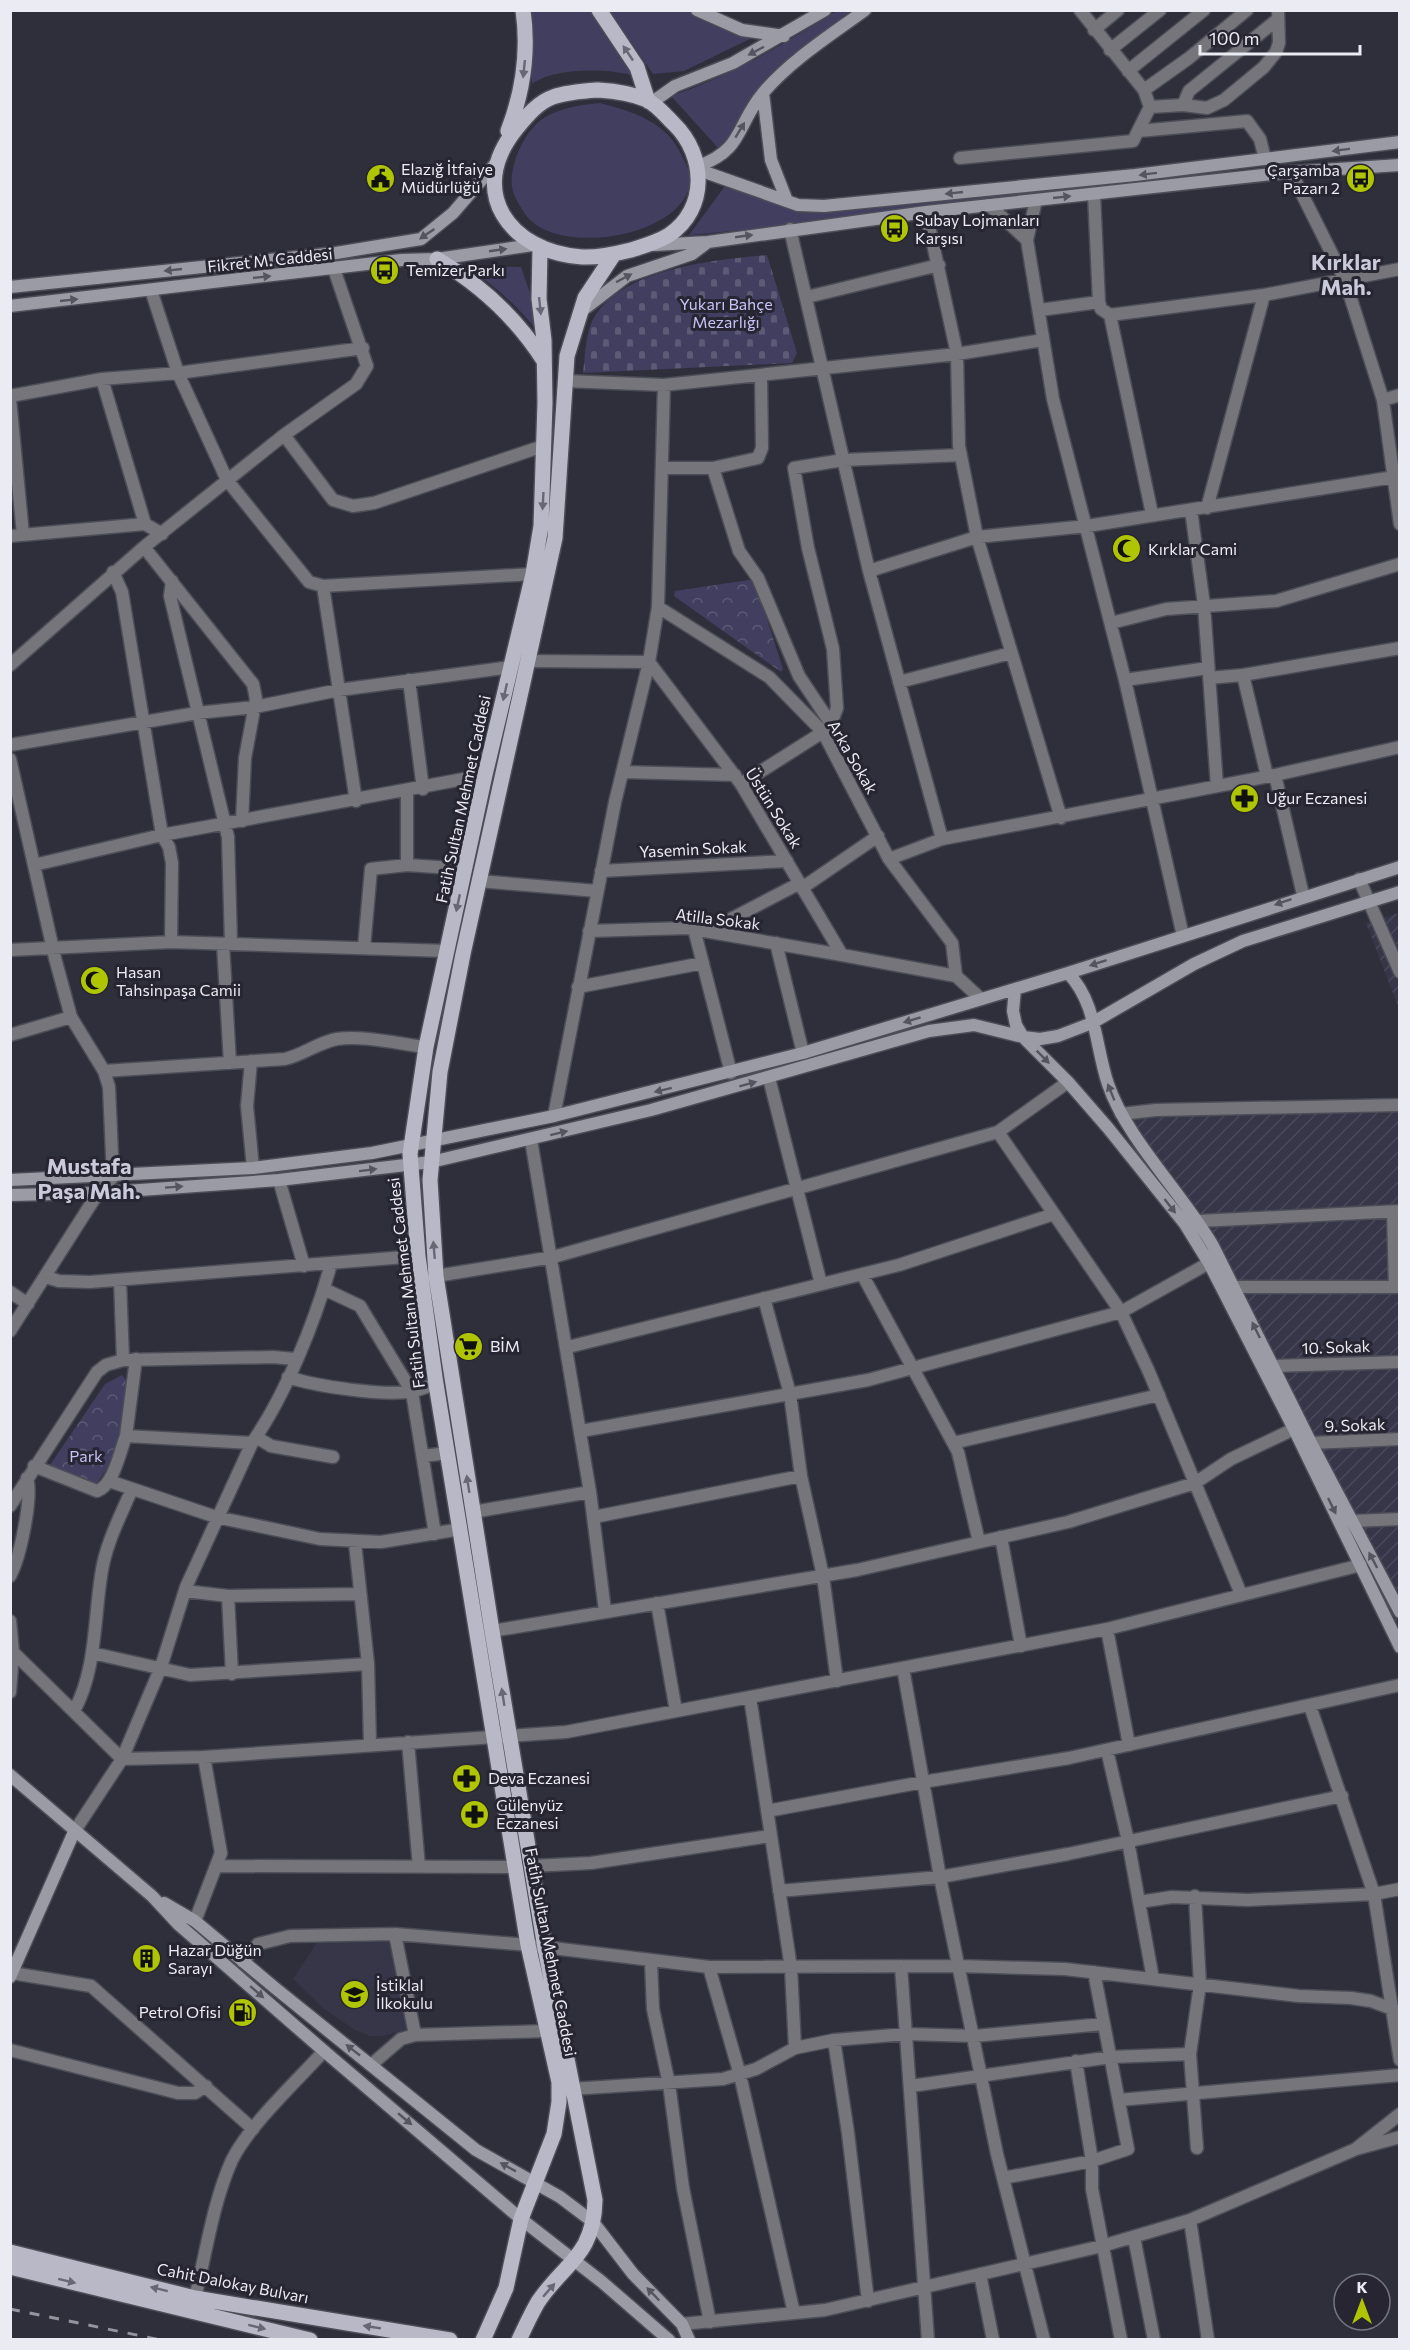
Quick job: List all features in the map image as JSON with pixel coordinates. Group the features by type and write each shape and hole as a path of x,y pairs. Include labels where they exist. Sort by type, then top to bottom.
{"main road":[{"path":"504,144 525,117 552,97 598,90 622,92 649,102 679,129 695,155 700,177 694,205 682,223 669,235 644,246 614,254 582,257 536,246 510,226 500,213 494,179 497,162 518,106 525,27 523,10"},
{"path":"599,10 637,67 649,102"},
{"path":"697,10 741,30 784,36"},
{"path":"649,102 675,86 733,63 784,36 825,10"},
{"path":"698,168 727,153 763,93 787,70 865,10"},
{"path":"763,93 771,160 787,201"},
{"path":"698,168 798,205 824,206 1135,175 1400,142"},
{"path":"10,287 336,253 421,239 453,213 497,162"},
{"path":"644,246 708,242 926,212 1291,172 1400,165"},
{"path":"578,314 627,276 692,254 708,242"},
{"name":"Fikret M. Caddesi","path":"10,306 536,246"},
{"name":"Fatih Sultan Mehmet Caddesi","path":"483,2340 508,2279 521,2219 554,2134 559,2102 559,2082 528,1945 436,1384 418,1256 410,1145 426,1047 485,775 533,574 543,500 545,362 536,246"},
{"path":"519,2340 538,2302 584,2249 592,2222 594,2200 544,1948 473,1512 436,1276 430,1213 431,1162 440,1072 479,881 555,537 567,356 578,314 585,298 614,254"},
{"path":"437,259 468,278 497,302 523,330 545,362"},
{"path":"10,1180 113,1177 254,1168 434,1141 554,1116 803,1053 1068,973 1303,896 1400,867"},
{"path":"10,1195 98,1193 279,1180 431,1162 531,1140 769,1078 928,1031 959,1026 991,1027 1023,1037 1040,1039 1058,1036 1092,1023 1219,952 1272,931 1400,892"},
{"path":"1068,973 1085,996 1107,1082 1121,1114 1199,1221 1235,1287 1311,1443 1396,1598 1400,1612"},
{"path":"1015,989 1013,1011 1016,1025 1023,1037 1068,1082 1185,1224 1209,1263 1400,1647"},
{"path":"10,1775 74,1832 152,1896 178,1924 324,2052 573,2262 603,2282 669,2340"},
{"path":"11,1975 74,1832"},
{"path":"152,1896 195,1921 476,2150 536,2183 592,2222 633,2274 682,2324 689,2340"},
{"name":"Cahit Dalokay Bulvarı","path":"10,2252 195,2298 450,2340"},
{"name":"Cahit Dalokay Bulvarı","path":"10,2267 310,2340"}],"street":[{"path":"1080,10 1144,90 1150,107"},
{"path":"1094,30 1118,10"},
{"path":"1110,50 1160,10"},
{"path":"1128,71 1204,10"},
{"path":"1144,90 1189,58 1247,10"},
{"path":"1150,107 1183,105 1207,108 1224,100 1264,67 1276,52 1279,43 1278,15"},
{"path":"1183,105 1189,91 1278,15"},
{"path":"960,158 1112,145 1133,141 1139,131 1142,118 1150,107"},
{"path":"1139,131 1247,121 1260,140 1265,159"},
{"path":"1291,172 1345,280 1383,400 1400,524"},
{"path":"1094,194 1099,302 1101,309 1110,315 1264,295 1400,269"},
{"path":"1036,200 1027,240 1053,399 1125,680 1183,936"},
{"path":"989,205 1027,240"},
{"path":"926,212 957,354 961,454 976,537 1061,818"},
{"path":"790,229 869,571 942,839"},
{"path":"807,297 939,265"},
{"path":"10,665 113,572 284,435 356,384 367,366 363,348 334,269"},
{"path":"151,290 178,373 227,480 305,578 315,585 323,586 533,574"},
{"path":"1207,508 1264,295"},
{"path":"1040,310 1099,302"},
{"path":"1110,315 1152,514"},
{"path":"565,381 664,385 957,354 1043,340"},
{"path":"162,534 145,524 17,536 10,397 102,379 178,373 363,348"},
{"path":"663,468 712,468 756,460 760,455 761,375"},
{"path":"102,379 145,524"},
{"path":"554,1116 601,871 649,662 658,607 664,385"},
{"path":"1383,400 1400,395"},
{"path":"284,435 333,500 353,506 374,503 543,446"},
{"path":"623,772 738,780 827,728 837,708 833,649 808,548 794,468 843,460 961,454"},
{"path":"712,468 739,551 758,578 799,676 827,728"},
{"path":"869,571 976,537 1087,526 1394,477"},
{"path":"1191,510 1204,606 1217,786"},
{"path":"144,547 248,675 255,691 255,707 245,758 242,821"},
{"path":"1111,623 1166,609 1276,601 1400,564"},
{"path":"113,572 122,592 162,835 169,847 172,863 171,942"},
{"path":"171,581 170,596 225,824 230,854 227,944 230,1063"},
{"path":"323,586 356,801"},
{"name":"Arka Sokak","path":"658,607 769,677 827,728 889,859 952,944 956,976"},
{"path":"1125,680 1208,673 1243,675 1400,648"},
{"path":"899,682 1011,653"},
{"path":"529,661 649,662"},
{"name":"Üstün Sokak","path":"649,662 738,780 842,954"},
{"path":"10,744 197,713 255,707 339,690 511,667"},
{"path":"1243,675 1303,896"},
{"path":"409,680 423,789"},
{"path":"889,859 942,839 1271,776 1400,747"},
{"path":"10,759 52,946 71,1017 104,1071 109,1087 113,1177 98,1193 10,1331"},
{"path":"34,865 162,835 423,789 485,775"},
{"path":"407,865 408,791"},
{"path":"708,932 801,885 878,836"},
{"name":"Yasemin Sokak","path":"601,871 787,861"},
{"path":"364,948 371,868 407,865 466,868"},
{"path":"1359,879 1388,940 1400,972"},
{"path":"479,881 597,891"},
{"path":"694,929 731,1073"},
{"name":"Atilla Sokak","path":"589,931 694,929 842,954"},
{"path":"10,950 52,946 171,942 448,951"},
{"path":"776,943 803,1053"},
{"path":"842,954 956,976 981,999"},
{"path":"578,987 703,963"},
{"path":"10,1035 71,1017"},
{"path":"104,1071 230,1063 300,1055 325,1043 346,1038 426,1047"},
{"path":"250,1061 248,1106 254,1168"},
{"path":"769,1078 821,1284"},
{"path":"436,1276 553,1257 998,1132 1068,1082"},
{"path":"1121,1114 1156,1110 1400,1105"},
{"path":"998,1132 1121,1312 1159,1395 1241,1594"},
{"path":"531,1140 553,1257 581,1431 605,1611"},
{"path":"279,1180 304,1266"},
{"path":"1199,1221 1396,1212 1397,1287 1235,1287"},
{"path":"567,1347 899,1265 1054,1214"},
{"path":"46,1277 73,1282 120,1280 418,1256"},
{"path":"581,1431 868,1380 913,1368 1121,1312 1209,1263"},
{"path":"74,1832 122,1759 161,1667 184,1592 216,1517 288,1377 324,1288 331,1264"},
{"path":"862,1274 958,1452 979,1542"},
{"path":"34,1466 97,1491 109,1481 126,1436 130,1360 120,1280"},
{"path":"324,1288 360,1306 412,1392 435,1533"},
{"path":"10,1292 28,1304"},
{"path":"764,1298 790,1394 801,1476 823,1576 837,1681"},
{"path":"10,1506 97,1372 112,1362 295,1359"},
{"name":"10. Sokak","path":"1273,1366 1400,1362"},
{"path":"288,1377 341,1387 412,1392 436,1384"},
{"path":"953,1443 1159,1395"},
{"path":"492,1631 823,1576 1068,1522 1195,1483 1231,1459 1294,1430"},
{"path":"126,1436 254,1440 271,1446 333,1457"},
{"name":"9. Sokak","path":"1311,1443 1400,1439"},
{"path":"423,1456 448,1453"},
{"path":"594,1517 801,1476"},
{"path":"10,1576 20,1548 29,1488 27,1478"},
{"path":"109,1481 216,1517 320,1539 355,1543 381,1542 461,1529"},
{"path":"74,1711 85,1685 92,1653 103,1562 132,1489"},
{"path":"473,1512 590,1492"},
{"path":"1353,1521 1400,1519"},
{"path":"1000,1538 1021,1646"},
{"path":"355,1543 368,1664 370,1744"},
{"path":"13,1652 122,1759 204,1757 566,1732 1107,1629 1361,1565"},
{"path":"184,1592 228,1596 360,1594"},
{"path":"228,1596 231,1674"},
{"path":"657,1603 676,1711"},
{"path":"10,1621 13,1652 10,1692"},
{"path":"1107,1629 1129,1745"},
{"path":"92,1653 190,1675 368,1664"},
{"path":"903,1668 958,1966 1003,2178 1044,2340"},
{"path":"767,1812 1107,1750 1400,1685"},
{"path":"750,1697 791,1968 795,2048"},
{"path":"1310,1706 1374,1894 1395,2009 1400,2060"},
{"path":"408,1742 419,1867"},
{"path":"1107,1750 1128,1841 1153,1979"},
{"path":"195,1921 218,1866 221,1852 204,1757"},
{"path":"779,1891 940,1877 1128,1841 1342,1796"},
{"path":"532,1866 591,1863 770,1836"},
{"path":"218,1866 515,1867"},
{"path":"1139,1902 1195,1896 1248,1900 1374,1894 1400,1889"},
{"path":"1195,1896 1200,1984 1190,2054 1197,2148"},
{"path":"243,1962 258,1944 290,1936 395,1934 528,1945 651,1962 710,1967 958,1966 1094,1972 1299,1996 1351,1998 1395,2009"},
{"path":"395,1934 415,2035"},
{"path":"651,1962 653,2009 669,2084 683,2188 710,2322"},
{"path":"901,1966 928,2340"},
{"path":"710,1967 740,2075 794,2313"},
{"path":"1003,2178 1092,2161 1128,2149 1094,1972"},
{"path":"11,1975 90,1986 254,2129"},
{"path":"572,2089 669,2084 740,2075 795,2048 834,2040 906,2034 974,2037 1103,2024"},
{"path":"371,2065 401,2039 415,2035 546,2031"},
{"path":"834,2040 848,2133 868,2301"},
{"path":"10,2050 178,2092 195,2093 206,2086"},
{"path":"195,2298 222,2188 232,2160 254,2129 324,2052"},
{"path":"911,2086 1110,2057 1190,2054"},
{"path":"1076,2061 1092,2161 1092,2189 1121,2340"},
{"path":"1119,2100 1193,2091 1400,2075"},
{"path":"1356,2149 1400,2114"},
{"path":"682,2324 794,2313 868,2301 980,2274 1025,2266 1190,2220 1356,2149 1400,2138"},
{"path":"1190,2220 1208,2340"},
{"path":"1134,2237 1154,2340"},
{"path":"980,2274 993,2340"}],"shaded area":[{"path":"1399,913 1399,1009 1366,923"},
{"path":"1399,1108 1399,1634 1200,1231 1120,1117"},
{"name":"İstiklal İlkokulu","path":"318,1941 389,1942 410,2025 408,2029 383,2036 370,2036 355,2030 324,2009 293,1979"}],"green space":[{"path":"529,11 592,11 635,76 611,71 567,72 542,78 532,84"},
{"path":"610,11 691,11 754,37 684,71 653,74"},
{"path":"836,11 854,11 767,78 720,150 671,96 756,59"},
{"path":"600,103 649,120 668,135 677,146 690,175 686,196 671,213 648,226 620,235 591,238 563,235 539,227 523,211 513,190 513,168 520,147 532,128 547,116 566,108"},
{"path":"1170,174 1172,178 784,226 689,235 728,182 784,206"},
{"name":"Yukarı Bahçe Mezarlığı","path":"767,255 797,353 792,363 583,373 590,327 601,307 619,292 641,280 666,271 720,260"},
{"path":"465,266 521,267 530,293 537,331 504,295"},
{"path":"749,580 755,582 783,669 781,672 674,596 675,591"},
{"name":"Park","path":"122,1375 128,1383 121,1424 115,1451 103,1475 94,1486 48,1468 105,1384"}],"railway":[{"path":"10,2309 161,2340"}],"place":[{"name":"Elazığ İtfaiye Müdürlüğü","path":"380,178"},
{"name":"Çarşamba Pazarı 2","path":"1361,179"},
{"name":"Subay Lojmanları Karşısı","path":"894,229"},
{"name":"Temizer Parkı","path":"385,270"},
{"name":"Kırklar Cami","path":"1127,549"},
{"name":"Uğur Eczanesi","path":"1245,798"},
{"name":"Hasan Tahsinpaşa Camii","path":"95,981"},
{"name":"BİM","path":"469,1346"},
{"name":"Deva Eczanesi","path":"467,1778"},
{"name":"Gülenyüz Eczanesi","path":"475,1814"},
{"name":"Hazar Düğün Sarayı","path":"147,1959"},
{"name":"İstiklal İlkokulu","path":"355,1994"},
{"name":"Petrol Ofisi","path":"242,2012"}],"district":[{"name":"Kırklar Mah.","path":"1346,274"},
{"name":"Mustafa Paşa Mah.","path":"89,1178"}]}
